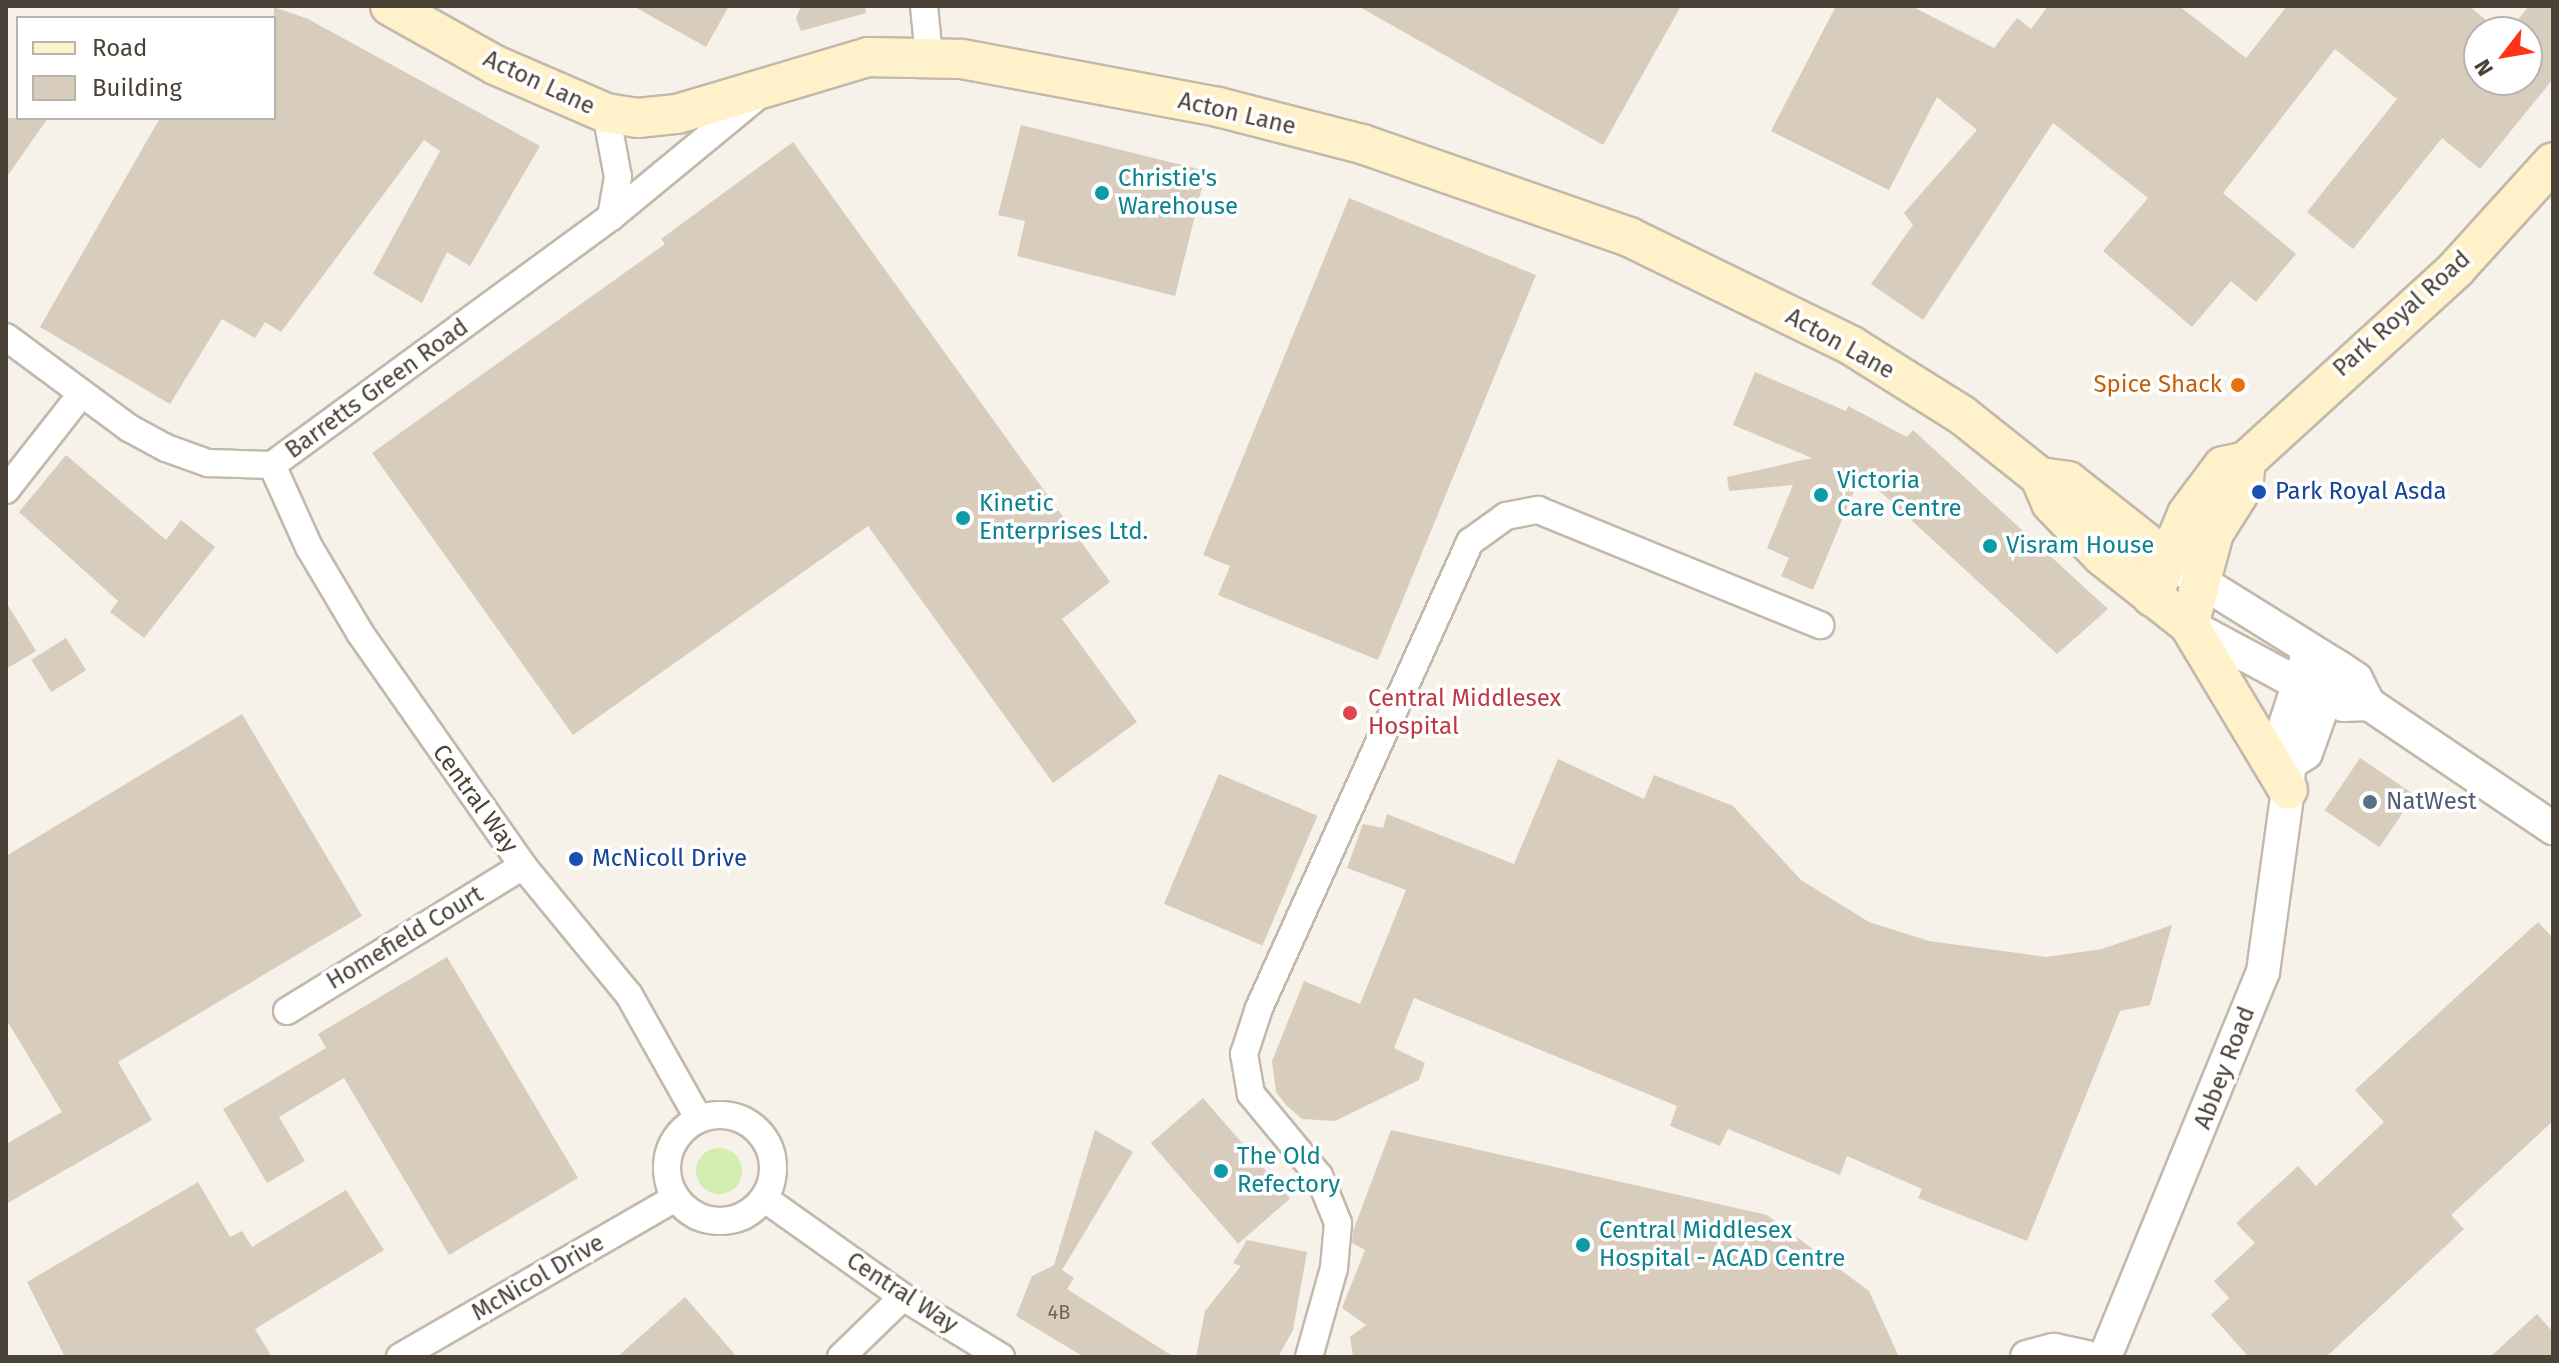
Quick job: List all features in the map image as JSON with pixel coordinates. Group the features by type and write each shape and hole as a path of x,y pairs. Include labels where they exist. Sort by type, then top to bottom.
{"main road":[{"name":"Acton Lane","path":"390,6 495,65 606,113 638,118 677,114 868,57 929,56 1218,107 1305,129 1629,237 1852,346 1962,415 2040,477 2051,503 2152,597 2189,625"},
{"name":"Park Royal Road","path":"2152,597 2203,489 2223,466 2246,461 2456,269 2553,162"},
{"path":"2246,461 2243,487 2214,533 2189,625 2288,777"},
{"name":"Acton Lane","path":"2040,477 2068,481 2168,560"}],"street":[{"path":"924,6 929,56"},
{"name":"Barretts Green Road","path":"6,337 82,393 166,448 208,463 272,465 611,217 770,86"},
{"path":"606,113 618,177 611,217"},
{"path":"6,490 82,393"},
{"name":"Central Way","path":"272,465 309,547 360,633 523,866 629,995 699,1119"},
{"path":"1309,1357 1334,1268 1338,1223 1319,1176 1251,1094 1244,1054 1272,979 1470,542 1506,516 1538,510 1820,625"},
{"name":"Acton Lane","path":"2168,560 2356,679 2369,704"},
{"path":"2189,625 2325,698 2344,705 2369,704 2553,828"},
{"name":"Abbey Road","path":"2105,1357 2263,972 2288,777 2279,744 2309,651"},
{"path":"2288,777 2306,753 2337,666"},
{"name":"Homefield Court","path":"287,1011 523,866"},
{"path":"725,1115 757,1130 768,1144 773,1168 765,1199 738,1219 718,1222 692,1214 675,1198 667,1173 669,1153 678,1135 699,1119 725,1115"},
{"name":"McNicol Drive","path":"400,1357 675,1198"},
{"name":"Central Way","path":"765,1199 903,1297 1001,1357"},
{"path":"841,1357 903,1297"},
{"path":"2027,1357 2054,1350 2087,1357"}],"green space":[{"path":"719,1148 735,1155 742,1171 735,1187 719,1194 703,1187 696,1171 703,1155"}],"building":[{"path":"633,6 729,6 706,47"},
{"path":"801,6 865,6 866,13 801,31 796,18"},
{"path":"1358,6 1681,6 1603,145"},
{"path":"1836,6 1911,6 1994,48 2017,18 2031,29 2048,6 2179,6 2246,58 2287,6 2469,6 2481,16 2463,16 2463,96 2539,96 2480,169 2442,138 2353,249 2307,212 2397,99 2335,49 2223,193 2296,254 2256,302 2231,281 2192,327 2103,251 2148,198 2053,123 1923,320 1871,284 1913,225 1904,213 1977,130 1937,97 1889,190 1771,131"},
{"path":"2529,6 2553,6 2553,79 2543,91 2543,16 2521,16"},
{"path":"274,7 308,19 540,146 470,266 447,252 422,303 373,274 440,151 424,140 281,332 265,322 255,338 222,319 170,404 40,327 159,120 276,120"},
{"path":"6,118 47,120 6,178"},
{"name":"Christie's Warehouse","path":"1021,125 1206,171 1175,296 1017,256 1025,221 998,215"},
{"path":"793,142 1110,582 1062,619 1137,722 1053,783 868,526 573,735 372,453 665,244 661,239"},
{"path":"1349,198 1536,275 1378,660 1218,595 1230,566 1203,555"},
{"path":"1755,372 1846,411 1848,406 1907,437 1913,430 2108,609 2057,654 1861,474 1813,590 1781,576 1789,558 1767,548 1793,485 1729,491 1727,477 1812,458 1733,425"},
{"path":"66,455 166,540 181,520 215,547 144,638 110,612 118,601 19,512"},
{"path":"6,602 36,651 6,669"},
{"path":"66,638 86,670 51,692 31,660"},
{"path":"242,714 362,916 118,1062 152,1120 6,1204 6,1144 62,1112 6,1019 6,856"},
{"name":"NatWest","path":"2360,758 2415,795 2379,847 2325,810"},
{"path":"1558,759 1644,799 1654,775 1733,806 1801,880 1869,922 1929,941 2046,957 2102,949 2172,925 2150,1005 2120,1011 2027,1241 1918,1198 1922,1189 1847,1156 1840,1175 1728,1129 1720,1146 1670,1126 1677,1106 1414,998 1394,1048 1425,1063 1419,1080 1335,1121 1302,1119 1286,1105 1276,1092 1272,1061 1304,981 1360,1004 1406,890 1347,868 1363,824 1383,828 1387,814 1514,864"},
{"path":"1219,774 1317,816 1262,946 1164,904"},
{"path":"2538,922 2553,938 2553,1121 2451,1215 2464,1229 2326,1357 2249,1357 2211,1315 2229,1298 2214,1281 2255,1243 2236,1223 2298,1166 2316,1186 2384,1122 2355,1090"},
{"path":"447,957 578,1178 449,1255 344,1078 279,1117 305,1161 267,1183 223,1109 326,1048 318,1034"},
{"name":"The Old Refectory","path":"1203,1098 1290,1198 1238,1244 1151,1143"},
{"path":"1095,1130 1133,1152 1062,1270 1074,1278 1067,1289 1174,1357 1084,1357 1016,1316 1032,1276 1054,1265"},
{"name":"Central Middlesex Hospital - ACAD Centre","path":"1391,1130 1767,1215 1869,1291 1899,1357 1353,1357 1350,1337 1366,1325 1342,1308 1365,1250 1352,1243 1353,1231"},
{"path":"198,1182 230,1237 242,1231 252,1247 346,1190 384,1250 255,1329 272,1357 65,1357 27,1282"},
{"path":"1247,1240 1307,1252 1293,1330 1278,1357 1196,1357 1205,1311 1241,1266 1233,1263"},
{"path":"685,1297 737,1357 617,1357"},
{"path":"2537,1314 2553,1332 2553,1357 2490,1357"}],"place":[{"name":"Christie's Warehouse","path":"1102,193"},
{"name":"Spice Shack","path":"2238,385"},
{"name":"Park Royal Asda","path":"2259,492"},
{"name":"Victoria Care Centre","path":"1821,495"},
{"name":"Kinetic Enterprises Ltd.","path":"963,518"},
{"name":"Visram House","path":"1990,546"},
{"name":"Central Middlesex Hospital","path":"1350,713"},
{"name":"NatWest","path":"2370,802"},
{"name":"McNicoll Drive","path":"576,859"},
{"name":"The Old Refectory","path":"1221,1171"},
{"name":"Central Middlesex Hospital - ACAD Centre","path":"1583,1245"}]}
